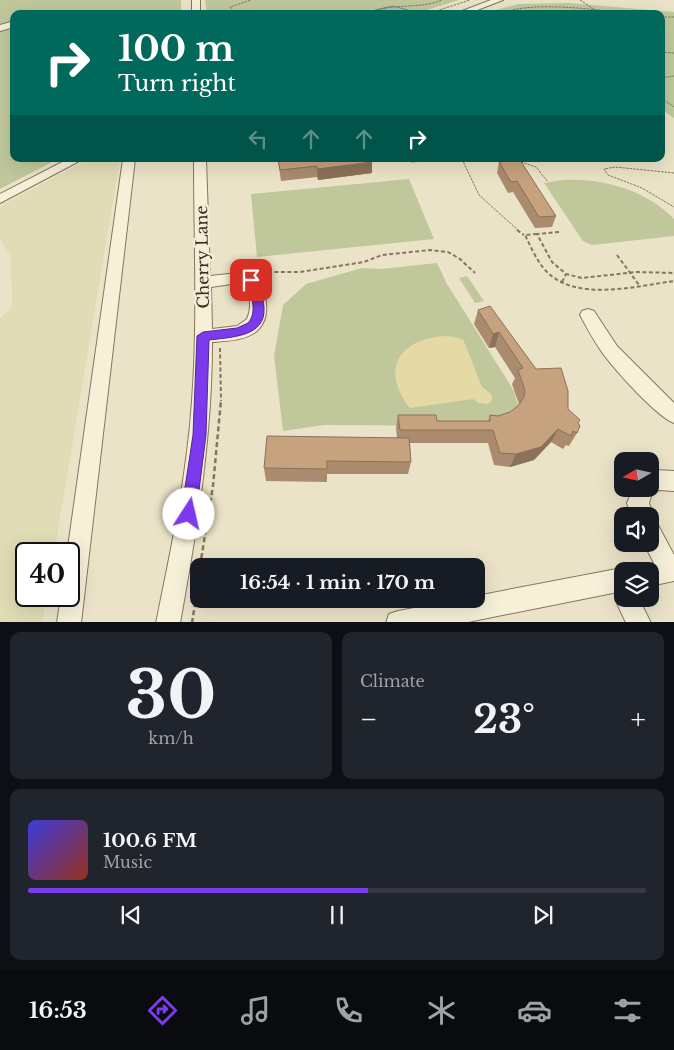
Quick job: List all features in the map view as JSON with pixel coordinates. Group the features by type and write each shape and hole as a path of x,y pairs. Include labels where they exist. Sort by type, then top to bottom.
{"street":[{"path":"470,10 499,0"},
{"path":"0,200 71,162"},
{"path":"69,622 129,162"},
{"name":"Cherry Lane","path":"168,622 192,495 199,435 203,336 200,162"},
{"path":"202,282 238,278 251,280 257,293 258,314 257,321 252,326 238,332 203,336"},
{"path":"588,315 611,351 652,396 674,415"},
{"path":"657,552 665,572"},
{"path":"398,622 614,588"},
{"path":"632,607 639,622"}],"lane":[{"path":"659,480 674,481"}],"path":[{"path":"232,10 230,7 251,0"},
{"path":"376,10 382,7 424,5 442,0"},
{"path":"439,10 470,0"},
{"path":"580,0 596,10"},
{"path":"506,10 565,7 596,10"},
{"path":"463,162 479,195 506,221 525,235 548,274 562,282 572,287 587,289 674,281"},
{"path":"518,162 536,167 548,182"},
{"path":"674,173 615,167 604,169 608,175 642,188 674,207"},
{"path":"668,172 674,170"},
{"path":"525,235 559,232"},
{"path":"537,234 552,262 566,274 582,278 629,273 674,273"},
{"path":"251,280 269,272 300,272 364,262 382,255 430,250 448,252 454,255 474,273"},
{"path":"617,255 639,285"},
{"path":"562,282 566,274"},
{"path":"192,622 194,608"}],"shaded area":[{"path":"83,162 119,162 56,542 15,542 15,607 45,607 42,622 0,622 0,318 12,308 11,257 0,239 0,206"}],"green space":[{"path":"0,0 181,0 181,10 10,10 10,162 52,162 0,189"},
{"path":"205,0 459,0 427,10 206,10"},
{"path":"568,3 650,10 496,10 518,4"},
{"path":"665,11 674,12 674,118 665,112"},
{"path":"409,179 434,239 257,257 251,194"},
{"path":"563,180 593,181 637,193 663,209 674,219 674,236 592,245 583,241 544,183"},
{"path":"437,263 447,284 514,391 518,405 512,415 492,426 324,425 283,431 274,356 283,305 306,284 362,268 381,269"},
{"path":"467,276 484,301 475,303 459,278"}],"sand":[{"path":"448,336 463,339 482,387 491,394 492,400 488,404 479,403 473,399 410,408 396,380 396,368 400,357 407,349 418,342"}],"water":[{"path":"393,6 408,10 375,10"}],"building":[{"path":"278,162 372,162 317,169 317,166 280,170"},
{"path":"499,162 521,162 556,216 539,217 517,181 511,182"},
{"path":"490,306 536,369 561,368 568,391 568,409 580,420 577,433 573,431 571,436 558,429 541,447 516,454 500,453 493,430 400,430 398,415 436,415 437,421 490,421 490,415 498,416 510,412 518,406 524,397 525,390 518,370 523,368 499,332 493,334 478,310"},
{"path":"267,436 409,438 411,462 327,461 327,469 264,468"}],"route":[{"path":"189,514 199,435 203,336 238,332 252,326 257,321 257,293 255,285 251,280"}]}
